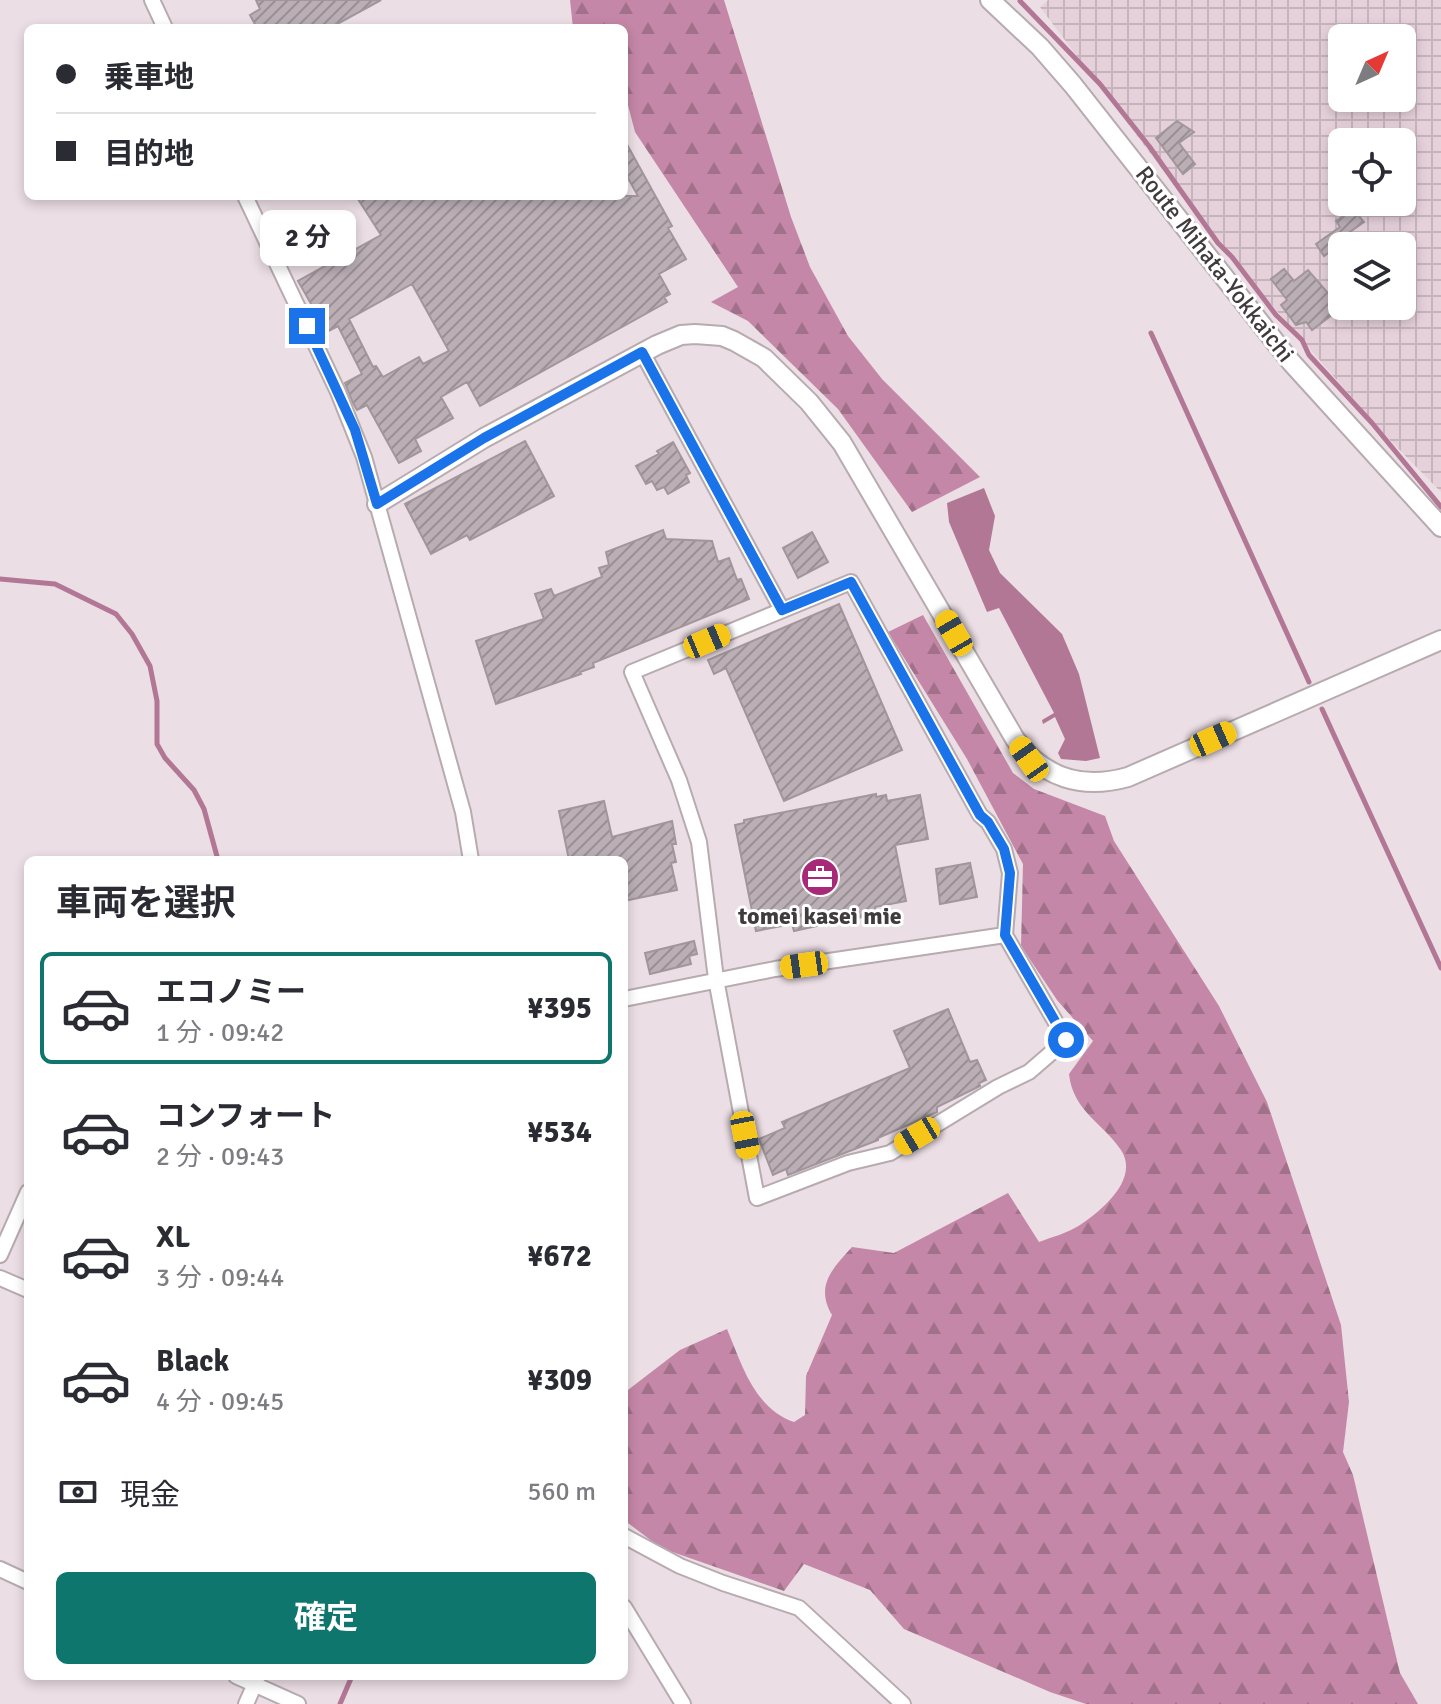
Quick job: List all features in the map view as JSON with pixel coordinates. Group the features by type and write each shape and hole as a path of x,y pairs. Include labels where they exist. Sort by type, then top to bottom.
{"street":[{"path":"152,0 163,24"},
{"name":"Route Mihata-Yokkaichi","path":"990,0 1040,47 1073,85 1291,362 1441,527"},
{"path":"247,200 338,392 364,457 463,812 470,856"},
{"path":"377,504 484,438 642,352 681,335 722,336 748,346 764,358 801,394 833,432 860,471 1015,739 1029,759 1043,769 1095,783 1128,777 1441,640"},
{"path":"642,352 782,610"},
{"path":"851,582 980,815 988,822 1004,849 1010,882 1005,935 1066,1040 1029,1072 998,1087 890,1153 848,1163 757,1198 716,979 704,875 689,806 632,672 851,582"},
{"path":"628,998 716,979 1005,935"},
{"path":"0,1255 24,1201"},
{"path":"0,1278 24,1288"},
{"path":"628,1538 680,1566 799,1608 903,1704"},
{"path":"0,1569 24,1580"},
{"path":"628,1614 683,1704"},
{"path":"246,1704 256,1680 298,1704"}],"shaded area":[{"path":"1048,0 1441,0 1441,492 1382,432 1217,242 1040,7"},
{"path":"984,488 995,516 989,550 1000,573 1062,634 1079,674 1100,758 1086,761 1061,759 1058,753 1065,739 1055,717 1043,724 1042,720 1054,713 999,608 987,612 949,522 947,503"}],"green space":[{"path":"570,0 724,0 791,217 810,267 848,336 882,379 980,477 912,512 838,409 748,321 711,302 738,287 635,132 628,105 628,24 573,24"},
{"path":"923,615 1013,773 1034,789 1105,816 1114,841 1219,1006 1267,1102 1341,1325 1349,1402 1343,1452 1353,1475 1400,1673 1418,1704 1086,1704 1050,1692 904,1629 870,1590 804,1564 784,1591 661,1548 628,1523 628,1390 680,1350 727,1329 744,1371 759,1396 769,1407 794,1422 805,1415 806,1376 832,1315 825,1295 828,1278 852,1247 894,1253 1008,1193 1039,1242 1075,1228 1098,1211 1116,1193 1126,1172 1126,1161 1121,1150 1082,1107 1072,1087 1069,1074 1093,1041 1057,1000 1021,946 1023,864 967,759 888,632"}],"building":[{"path":"256,0 381,0 337,24 255,24 250,15 260,9"},
{"path":"1177,121 1194,132 1179,143 1195,164 1183,174 1156,138"},
{"path":"628,146 672,226 668,228 686,259 659,274 670,294 664,297 667,302 480,406 467,382 441,397 453,418 415,439 421,451 399,463 367,405 357,410 353,403 345,383 362,374 338,326 327,332 298,281 381,235 359,200 628,200 628,196 638,196 628,178","holes":["412,284 449,351 423,364 419,357 383,377 376,366 373,367 349,319"]},
{"path":"1343,216 1359,216 1364,222 1350,232 1333,232 1340,227 1336,221"},
{"path":"1328,236 1328,253 1324,256 1316,244"},
{"path":"1284,269 1294,281 1308,270 1328,293 1328,318 1312,330 1306,322 1296,325 1281,305 1287,300 1271,279"},
{"path":"525,441 554,496 470,540 467,535 431,554 405,504"},
{"path":"673,442 690,473 686,475 689,482 668,494 664,487 657,490 652,481 646,484 636,466 659,454 657,451"},
{"path":"663,530 666,539 712,541 718,562 729,558 737,580 741,579 749,599 593,663 594,667 581,674 496,704 476,641 544,619 535,594 551,589 554,596 602,577 599,568 609,565 606,552"},
{"path":"812,532 828,562 798,578 783,548"},
{"path":"839,604 902,750 784,801 726,668 714,674 708,660"},
{"path":"876,794 876,797 886,795 887,801 920,795 928,839 895,845 906,901 875,907 876,914 817,922 817,926 794,931 792,924 756,931 735,825 744,823 744,820"},
{"path":"604,801 612,837 672,821 676,862 671,863 677,890 628,900 628,856 568,856 559,811"},
{"path":"970,863 977,897 940,904 936,869"},
{"path":"694,941 697,954 689,956 691,964 650,974 645,953"},
{"path":"948,1009 970,1062 977,1060 986,1080 979,1083 980,1086 937,1107 937,1112 878,1140 788,1175 786,1169 773,1175 759,1139 785,1128 782,1122 910,1068 894,1031"}],"waterway":[{"path":"1020,1 1100,84 1218,243 1276,315 1302,340 1309,355 1372,423 1441,507"},
{"path":"1151,333 1309,682"},
{"path":"0,579 55,584 116,614 132,634 150,666 157,701 157,744 165,758 194,790 204,809 217,856"},
{"path":"1322,709 1441,968"},
{"path":"340,1704 350,1680"}],"place":[{"name":"tomei kasei mie","path":"820,877"}],"route":[{"path":"307,326 355,430 377,504 484,438 642,352 782,610 851,582 980,815 988,822 1004,849 1010,873 1005,935 1066,1040"}]}
